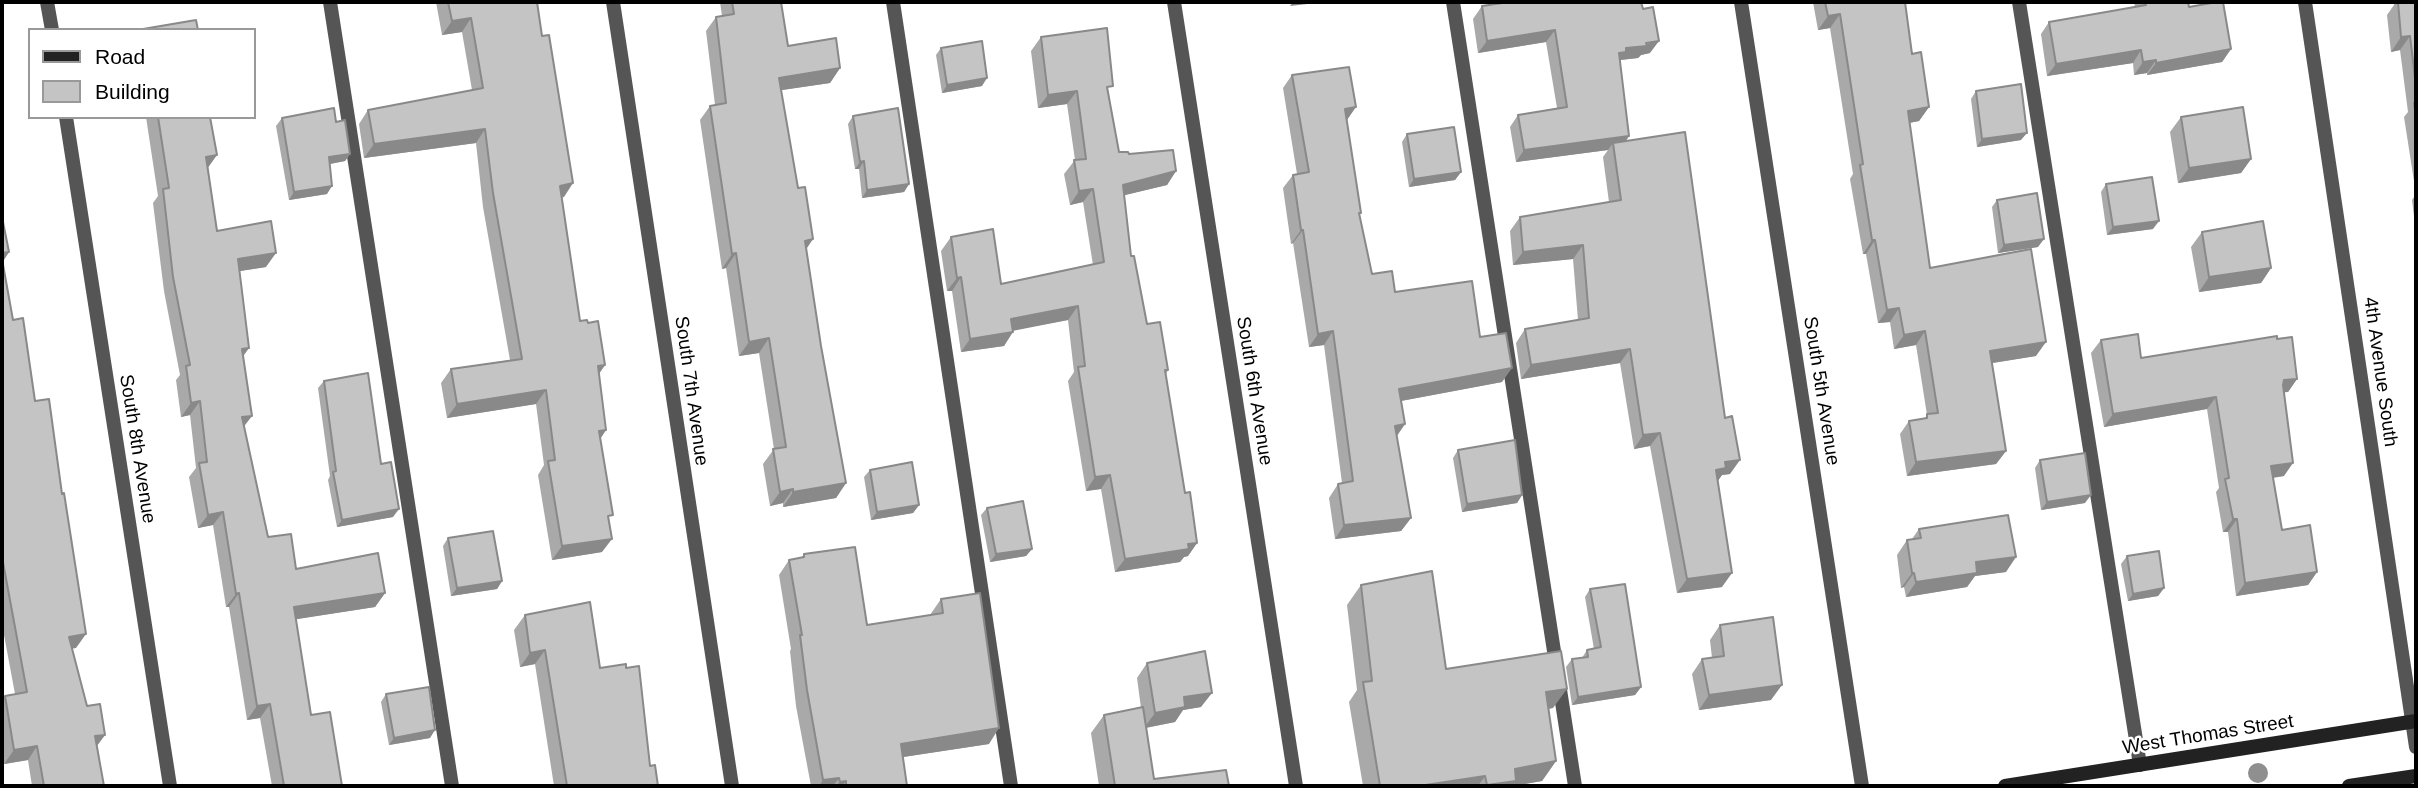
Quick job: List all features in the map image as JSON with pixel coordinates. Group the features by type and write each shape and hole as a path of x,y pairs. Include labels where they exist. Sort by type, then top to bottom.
{"main road":[{"name":"West Thomas Street","path":"2005,786 2414,721"},
{"path":"2349,786 2416,776"}],"street":[{"path":"47,2 52,28"},
{"path":"330,2 452,786"},
{"name":"South 7th Avenue","path":"613,2 732,786"},
{"path":"893,2 1011,786"},
{"name":"South 6th Avenue","path":"1174,2 1296,786"},
{"path":"1453,2 1575,786"},
{"name":"South 5th Avenue","path":"1741,2 1862,786"},
{"path":"2019,2 2140,765"},
{"name":"4th Avenue South","path":"2305,2 2416,747"},
{"name":"South 8th Avenue","path":"66,119 170,786"}],"building":[{"path":"448,2 537,2 542,36 549,35 573,183 560,186 580,321 598,321 605,365 598,366 606,430 599,431 613,515 608,516 612,539 562,546 548,461 555,460 546,390 457,404 451,369 522,359 493,193 485,129 374,144 368,110 483,88 471,18 452,21"},
{"path":"732,2 781,2 788,46 836,38 840,68 779,78 798,188 805,187 813,239 805,241 846,483 780,492 773,449 786,447 769,338 749,342 736,253 732,254 710,106 726,103 716,17 734,14"},
{"path":"1509,2 1641,2 1643,9 1653,7 1659,41 1646,43 1647,46 1626,48 1626,52 1619,53 1629,136 1524,150 1518,115 1567,107 1555,30 1487,41 1482,6"},
{"path":"1825,2 1905,2 1912,54 1921,52 1929,107 1908,111 1930,268 2031,249 2046,342 1990,351 2006,451 1916,462 1909,421 1938,413 1925,331 1904,335 1899,308 1887,310 1860,165 1863,164 1840,14 1828,16"},
{"path":"2145,2 2188,2 2189,7 2223,2 2231,49 2156,63 2156,60 2143,62 2141,50 2056,64 2049,22 2146,5"},
{"path":"2398,2 2416,2 2416,86 2410,36 2401,37"},
{"path":"196,20 198,28 149,28"},
{"path":"1107,28 1113,86 1107,87 1119,152 1129,154 1173,150 1176,171 1123,185 1131,256 1134,256 1147,324 1160,322 1185,493 1190,492 1197,543 1188,544 1189,549 1125,559 1110,475 1095,477 1078,367 1085,366 1078,306 1011,319 1013,332 970,339 961,277 957,278 951,237 993,229 1001,284 1104,262 1093,189 1079,191 1074,160 1086,159 1077,91 1048,95 1041,37"},
{"path":"982,41 987,78 947,85 941,48"},
{"path":"1349,67 1356,107 1345,109 1359,213 1372,274 1392,271 1395,292 1472,281 1480,337 1506,333 1512,368 1399,389 1405,424 1395,426 1411,518 1344,525 1338,484 1353,481 1333,331 1318,334 1301,230 1293,175 1309,172 1292,75"},
{"path":"2021,84 2027,133 1982,139 1976,91"},
{"path":"2243,107 2251,159 2189,168 2181,117"},
{"path":"334,108 336,122 345,120 350,154 329,157 332,186 294,192 282,118"},
{"path":"898,108 909,184 867,190 864,161 860,162 853,116"},
{"path":"158,119 210,119 217,155 206,157 217,231 271,221 276,253 238,259 249,348 242,349 252,416 242,417 268,537 291,534 296,569 378,553 385,593 294,607 311,715 330,712 342,786 284,786 270,704 257,706 223,512 208,515 199,463 207,462 200,401 191,403 186,366 190,365 173,277 163,189 169,188"},
{"path":"1454,127 1461,172 1414,179 1407,134"},
{"path":"1685,132 1725,418 1732,416 1740,460 1725,462 1726,468 1716,470 1732,573 1687,579 1660,433 1643,435 1630,349 1531,365 1525,329 1589,318 1583,245 1523,252 1520,217 1621,200 1613,143"},
{"path":"2152,177 2159,221 2113,227 2106,184"},
{"path":"2037,193 2044,239 2004,245 1997,200"},
{"path":"2,217 9,252 2,253"},
{"path":"2263,221 2271,268 2209,277 2202,232"},
{"path":"2,259 13,320 23,318 35,401 49,399 86,634 69,637 87,706 100,704 105,735 95,736 104,786 44,786 37,746 14,750 5,696 27,692 2,557"},
{"path":"2138,334 2141,358 2277,336 2277,339 2292,337 2297,379 2284,380 2283,385 2293,463 2271,466 2282,530 2310,525 2317,572 2245,583 2237,519 2233,519 2225,479 2229,478 2216,397 2113,414 2101,340"},
{"path":"368,373 381,464 391,462 399,509 342,520 333,472 336,471 324,381"},
{"path":"1515,440 1522,495 1467,504 1458,450"},
{"path":"2085,453 2091,495 2047,502 2040,460"},
{"path":"912,462 919,505 877,512 870,470"},
{"path":"1023,501 1032,549 996,554 987,508"},
{"path":"2008,515 2016,557 1976,562 1977,573 1916,582 1907,540 1921,538 1919,529"},
{"path":"493,531 502,581 457,588 448,538"},
{"path":"855,547 867,625 943,613 941,599 980,593 999,728 901,744 907,786 846,786 846,781 840,782 839,778 823,780 789,560 804,557 804,554"},
{"path":"2159,551 2164,588 2133,594 2127,556"},
{"path":"1432,571 1446,669 1561,651 1567,689 1546,692 1556,761 1515,769 1516,781 1487,785 1485,776 1419,786 1380,786 1363,682 1372,681 1361,585"},
{"path":"1625,584 1641,687 1578,697 1572,659 1588,657 1587,650 1601,647 1590,589"},
{"path":"590,602 600,668 626,664 626,668 639,666 650,766 655,765 658,786 567,786 545,650 530,653 525,615"},
{"path":"1773,617 1782,685 1709,695 1702,659 1724,656 1720,625"},
{"path":"1205,651 1212,693 1184,697 1185,707 1155,713 1147,663"},
{"path":"429,687 435,730 394,738 386,694"},
{"path":"1143,707 1154,779 1226,770 1229,786 1115,786 1104,715"}]}
